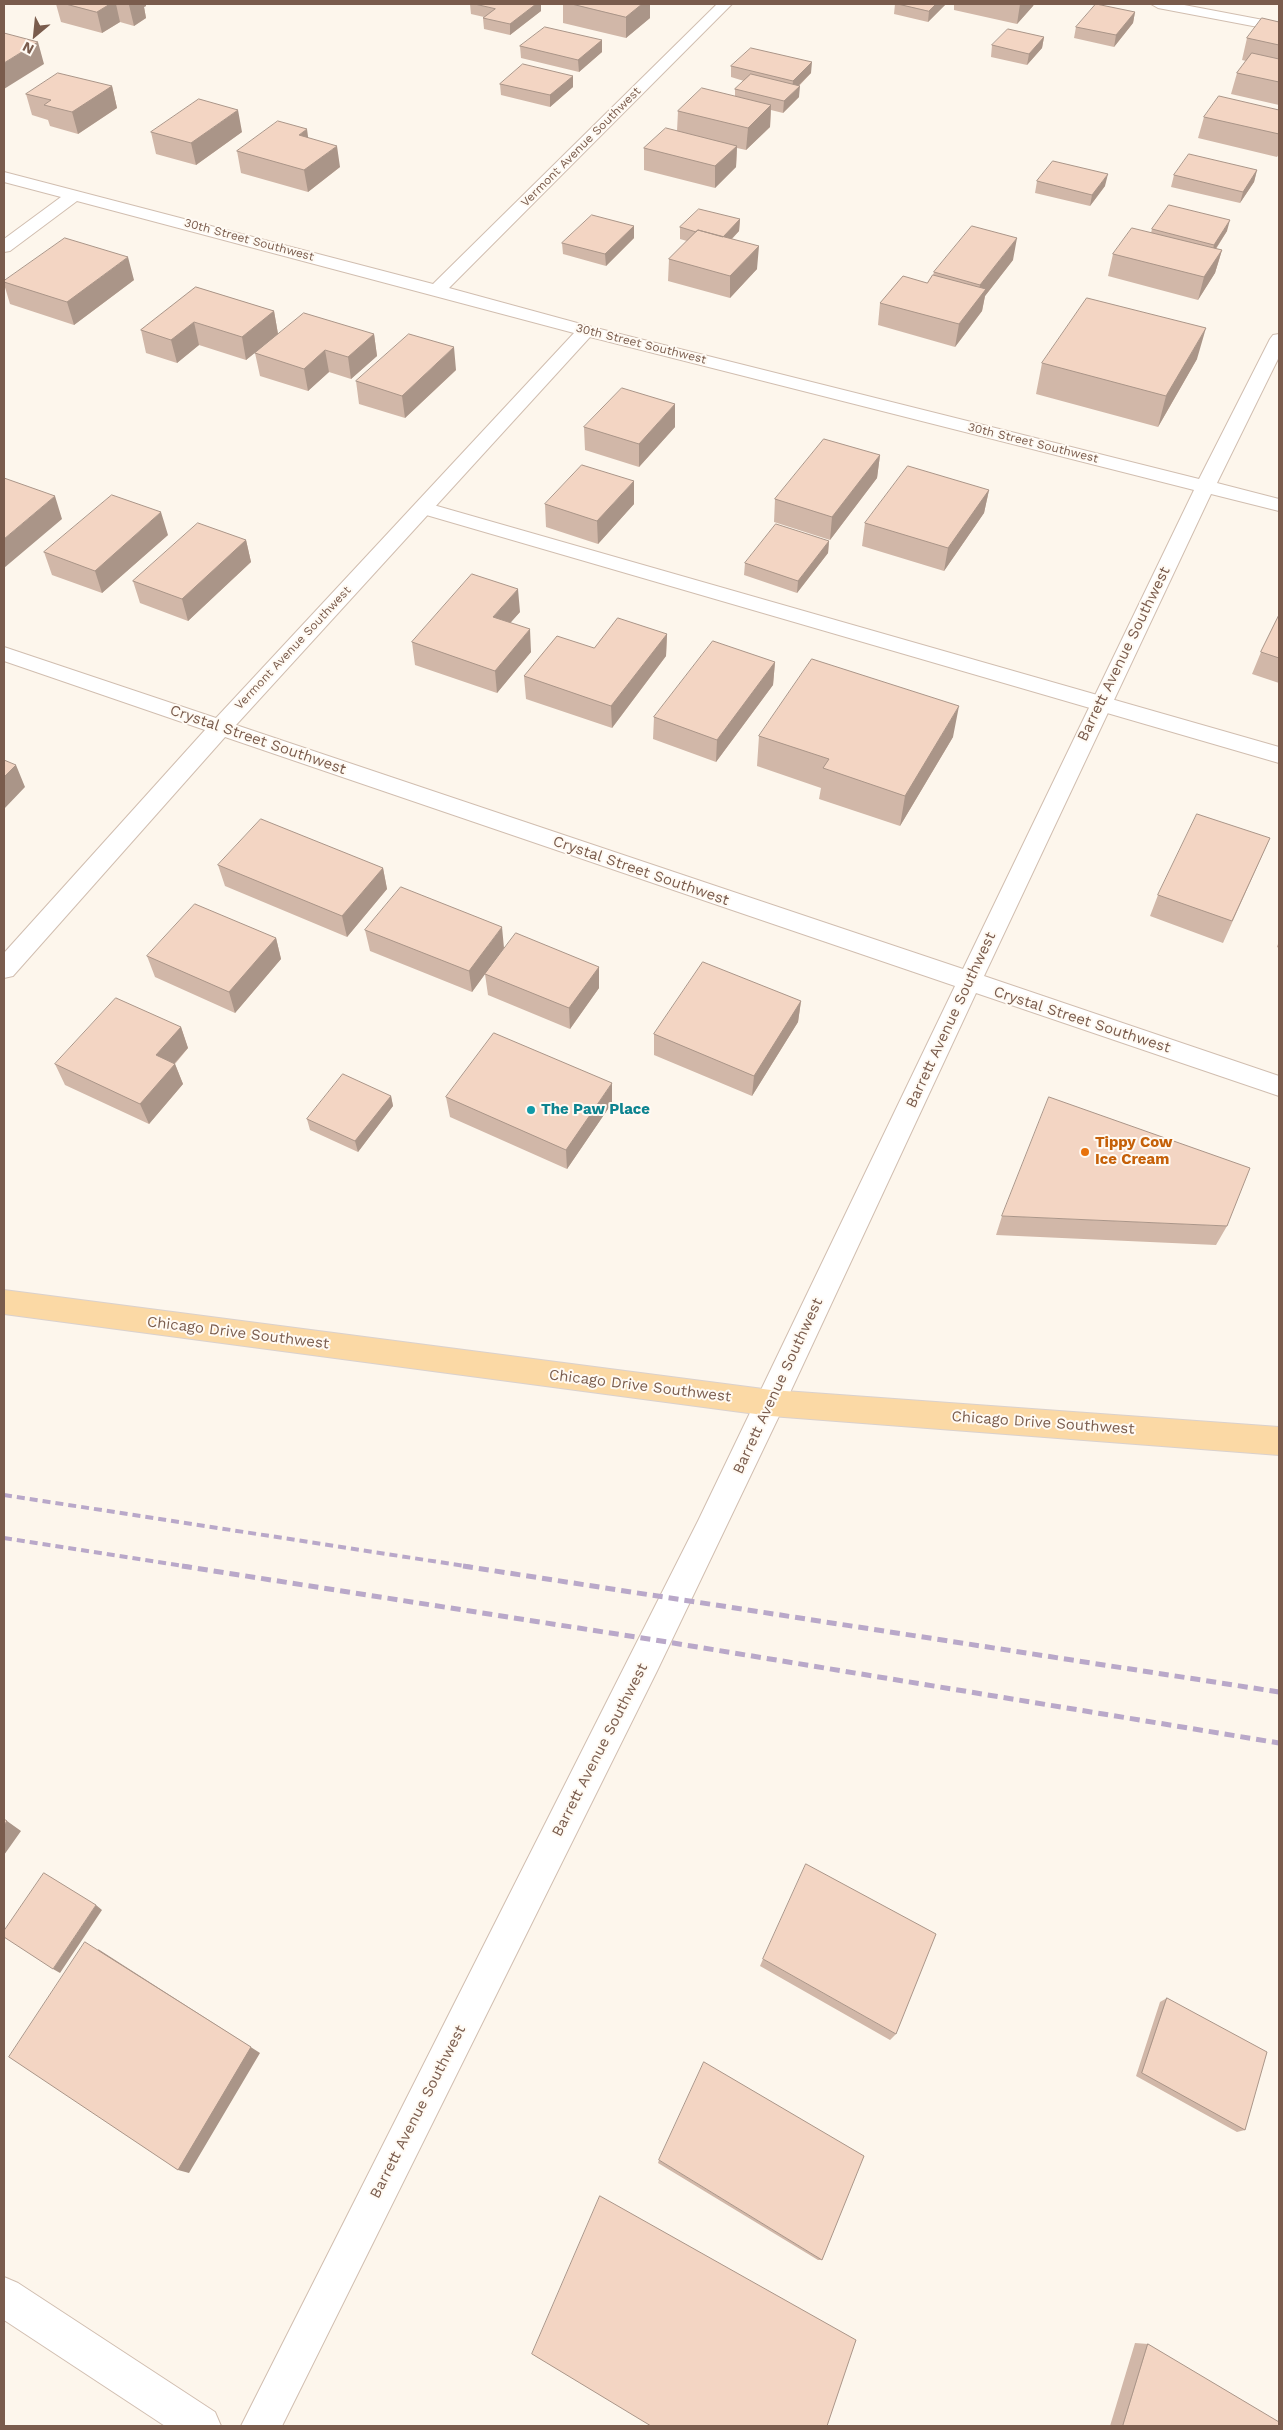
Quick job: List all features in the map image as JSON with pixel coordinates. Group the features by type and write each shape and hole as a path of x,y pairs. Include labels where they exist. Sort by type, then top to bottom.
{"main road":[{"name":"Chicago Drive Southwest","path":"4,1302 771,1403 1279,1441"}],"street":[{"path":"702,4 723,6"},
{"path":"1158,4 1279,27"},
{"name":"Vermont Avenue Southwest","path":"437,290 723,6"},
{"name":"30th Street Southwest","path":"4,177 437,290 586,331 1279,505"},
{"path":"4,247 74,194"},
{"name":"Vermont Avenue Southwest","path":"4,969 220,728 586,331"},
{"name":"Barrett Avenue Southwest","path":"261,2426 655,1640 771,1403 1101,703 1205,486 1279,339"},
{"path":"422,508 1279,755"},
{"name":"Crystal Street Southwest","path":"4,654 1279,1086"},
{"path":"4,2297 201,2426"}],"building":[{"path":"66,4 110,4 97,12"},
{"path":"475,4 536,4 510,24 483,18 495,9"},
{"path":"572,4 642,4 626,17"},
{"path":"898,4 936,4 929,11"},
{"path":"1096,4 1135,12 1116,35 1076,27"},
{"path":"1262,18 1279,22 1279,45 1247,38"},
{"path":"545,27 602,40 578,60 520,46"},
{"path":"1008,29 1044,37 1029,54 992,45"},
{"path":"4,33 38,42 4,63"},
{"path":"751,48 812,62 793,81 731,66"},
{"path":"1252,53 1279,59 1279,82 1237,73"},
{"path":"523,64 573,76 550,95 500,84"},
{"path":"58,73 112,86 72,112 44,105 51,100 26,94"},
{"path":"751,74 800,86 784,101 735,89"},
{"path":"702,88 771,105 748,128 678,111"},
{"path":"1219,96 1279,110 1279,134 1204,117"},
{"path":"199,99 238,110 191,143 151,132"},
{"path":"278,121 307,129 299,135 337,146 304,170 237,151"},
{"path":"666,128 737,146 715,166 644,148"},
{"path":"1189,154 1257,170 1243,192 1174,175"},
{"path":"1053,161 1108,174 1092,195 1037,181"},
{"path":"1169,205 1230,220 1214,245 1152,229"},
{"path":"699,209 740,219 723,237 680,227"},
{"path":"592,215 634,226 605,254 562,243"},
{"path":"972,226 1017,238 980,285 934,272"},
{"path":"1132,228 1222,250 1204,277 1113,254"},
{"path":"698,230 759,246 730,276 669,259"},
{"path":"65,238 128,257 67,302 4,282 4,281"},
{"path":"933,275 986,289 959,324 880,303 903,276 927,283"},
{"path":"196,287 274,311 242,337 194,322 171,340 141,330"},
{"path":"1087,298 1206,328 1166,396 1042,363"},
{"path":"304,313 374,334 348,357 325,350 304,369 255,353"},
{"path":"409,334 454,347 402,396 356,381"},
{"path":"622,388 675,404 639,444 584,427"},
{"path":"824,439 880,455 832,517 775,499"},
{"path":"582,465 634,481 597,521 545,504"},
{"path":"908,466 989,490 948,548 865,523"},
{"path":"4,478 55,496 4,539"},
{"path":"112,495 161,512 95,571 44,552"},
{"path":"198,523 246,540 182,599 133,581"},
{"path":"776,524 829,541 798,581 745,563"},
{"path":"472,574 518,589 493,617 530,629 495,671 412,642"},
{"path":"1279,615 1279,658 1261,652"},
{"path":"618,618 667,634 611,706 524,676 557,636 594,648"},
{"path":"713,641 775,662 717,740 654,717"},
{"path":"812,659 959,706 905,796 823,768 829,759 759,736"},
{"path":"4,760 16,765 4,777"},
{"path":"1197,814 1270,838 1232,921 1158,895"},
{"path":"261,819 383,868 342,916 218,865"},
{"path":"401,887 502,927 469,971 365,930"},
{"path":"195,904 276,938 229,992 147,956"},
{"path":"516,933 599,967 569,1008 485,974"},
{"path":"703,962 801,1001 754,1076 654,1034"},
{"path":"116,998 181,1027 156,1055 175,1064 140,1104 55,1064"},
{"name":"The Paw Place","path":"494,1033 612,1083 566,1150 446,1097"},
{"path":"343,1074 391,1096 355,1141 307,1119"},
{"name":"Tippy Cow Ice Cream","path":"1049,1097 1250,1168 1227,1226 1002,1216"},
{"path":"806,1864 936,1934 896,2034 763,1959"},
{"path":"44,1873 96,1905 53,1969 4,1937 4,1931"},
{"path":"85,1942 251,2047 178,2170 9,2057"},
{"path":"1167,1998 1267,2052 1245,2130 1142,2073"},
{"path":"704,2062 864,2156 822,2260 659,2160"},
{"path":"600,2196 856,2340 827,2426 651,2426 532,2354"},
{"path":"1148,2344 1279,2422 1279,2426 1123,2426"}],"railway":[{"path":"4,1495 471,1567"},
{"path":"4,1538 190,1567"},
{"path":"182,1566 655,1640 1279,1743"},
{"path":"463,1566 1279,1692"}],"place":[{"name":"The Paw Place","path":"531,1110"},
{"name":"Tippy Cow Ice Cream","path":"1085,1152"}]}
